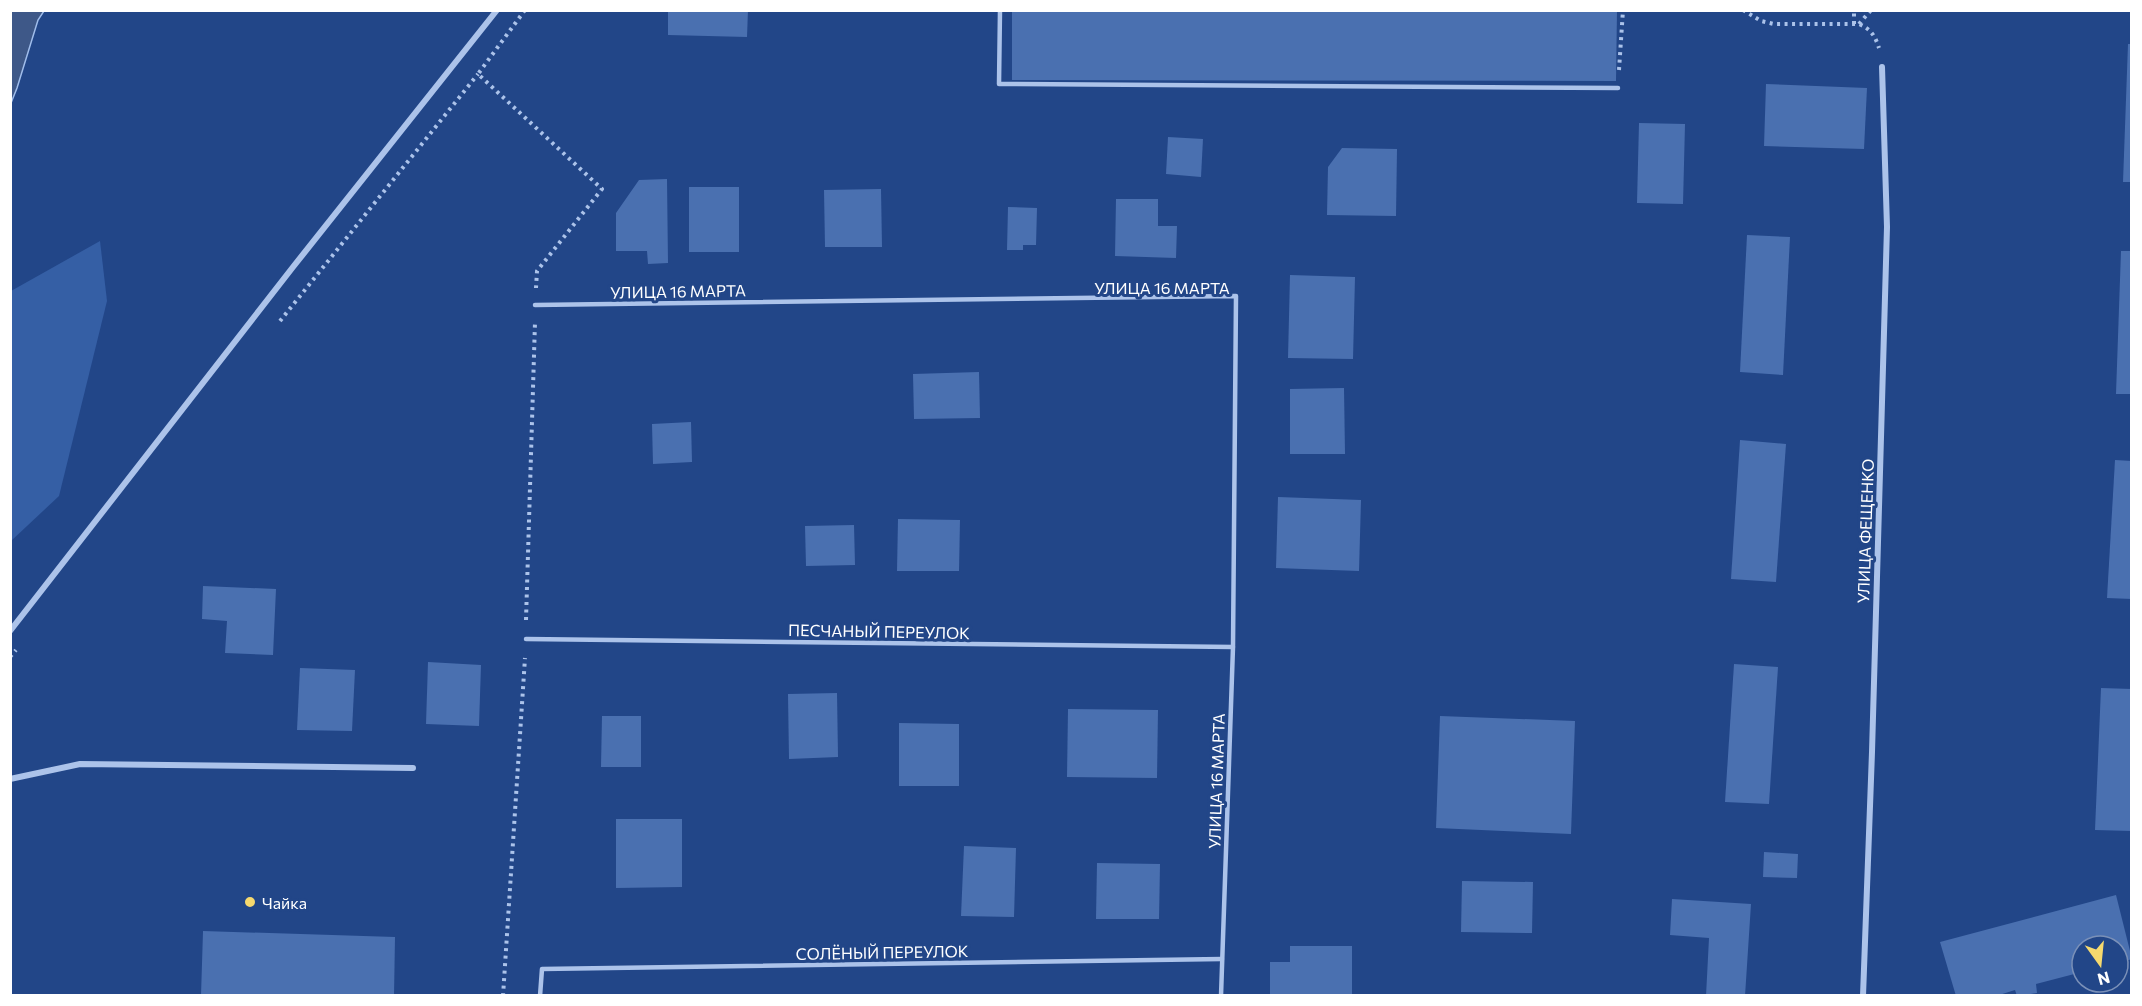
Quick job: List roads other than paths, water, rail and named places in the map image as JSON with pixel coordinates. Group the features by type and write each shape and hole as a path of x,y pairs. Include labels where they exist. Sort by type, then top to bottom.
{"street":[{"path":"10,631 286,276 498,10"},
{"name":"УЛИЦА ФЕЩЕНКО","path":"1863,996 1887,227 1882,67"},
{"path":"10,779 80,764 412,768"}],"lane":[{"path":"1000,10 999,84 1618,87"},
{"name":"УЛИЦА 16 МАРТА","path":"535,305 1236,296 1233,647 1221,996"},
{"name":"ПЕСЧАНЫЙ ПЕРЕУЛОК","path":"526,639 1233,647"},
{"name":"СОЛЁНЫЙ ПЕРЕУЛОК","path":"540,996 542,969 1222,959"}],"place":[{"name":"Чайка","path":"250,902"}]}
